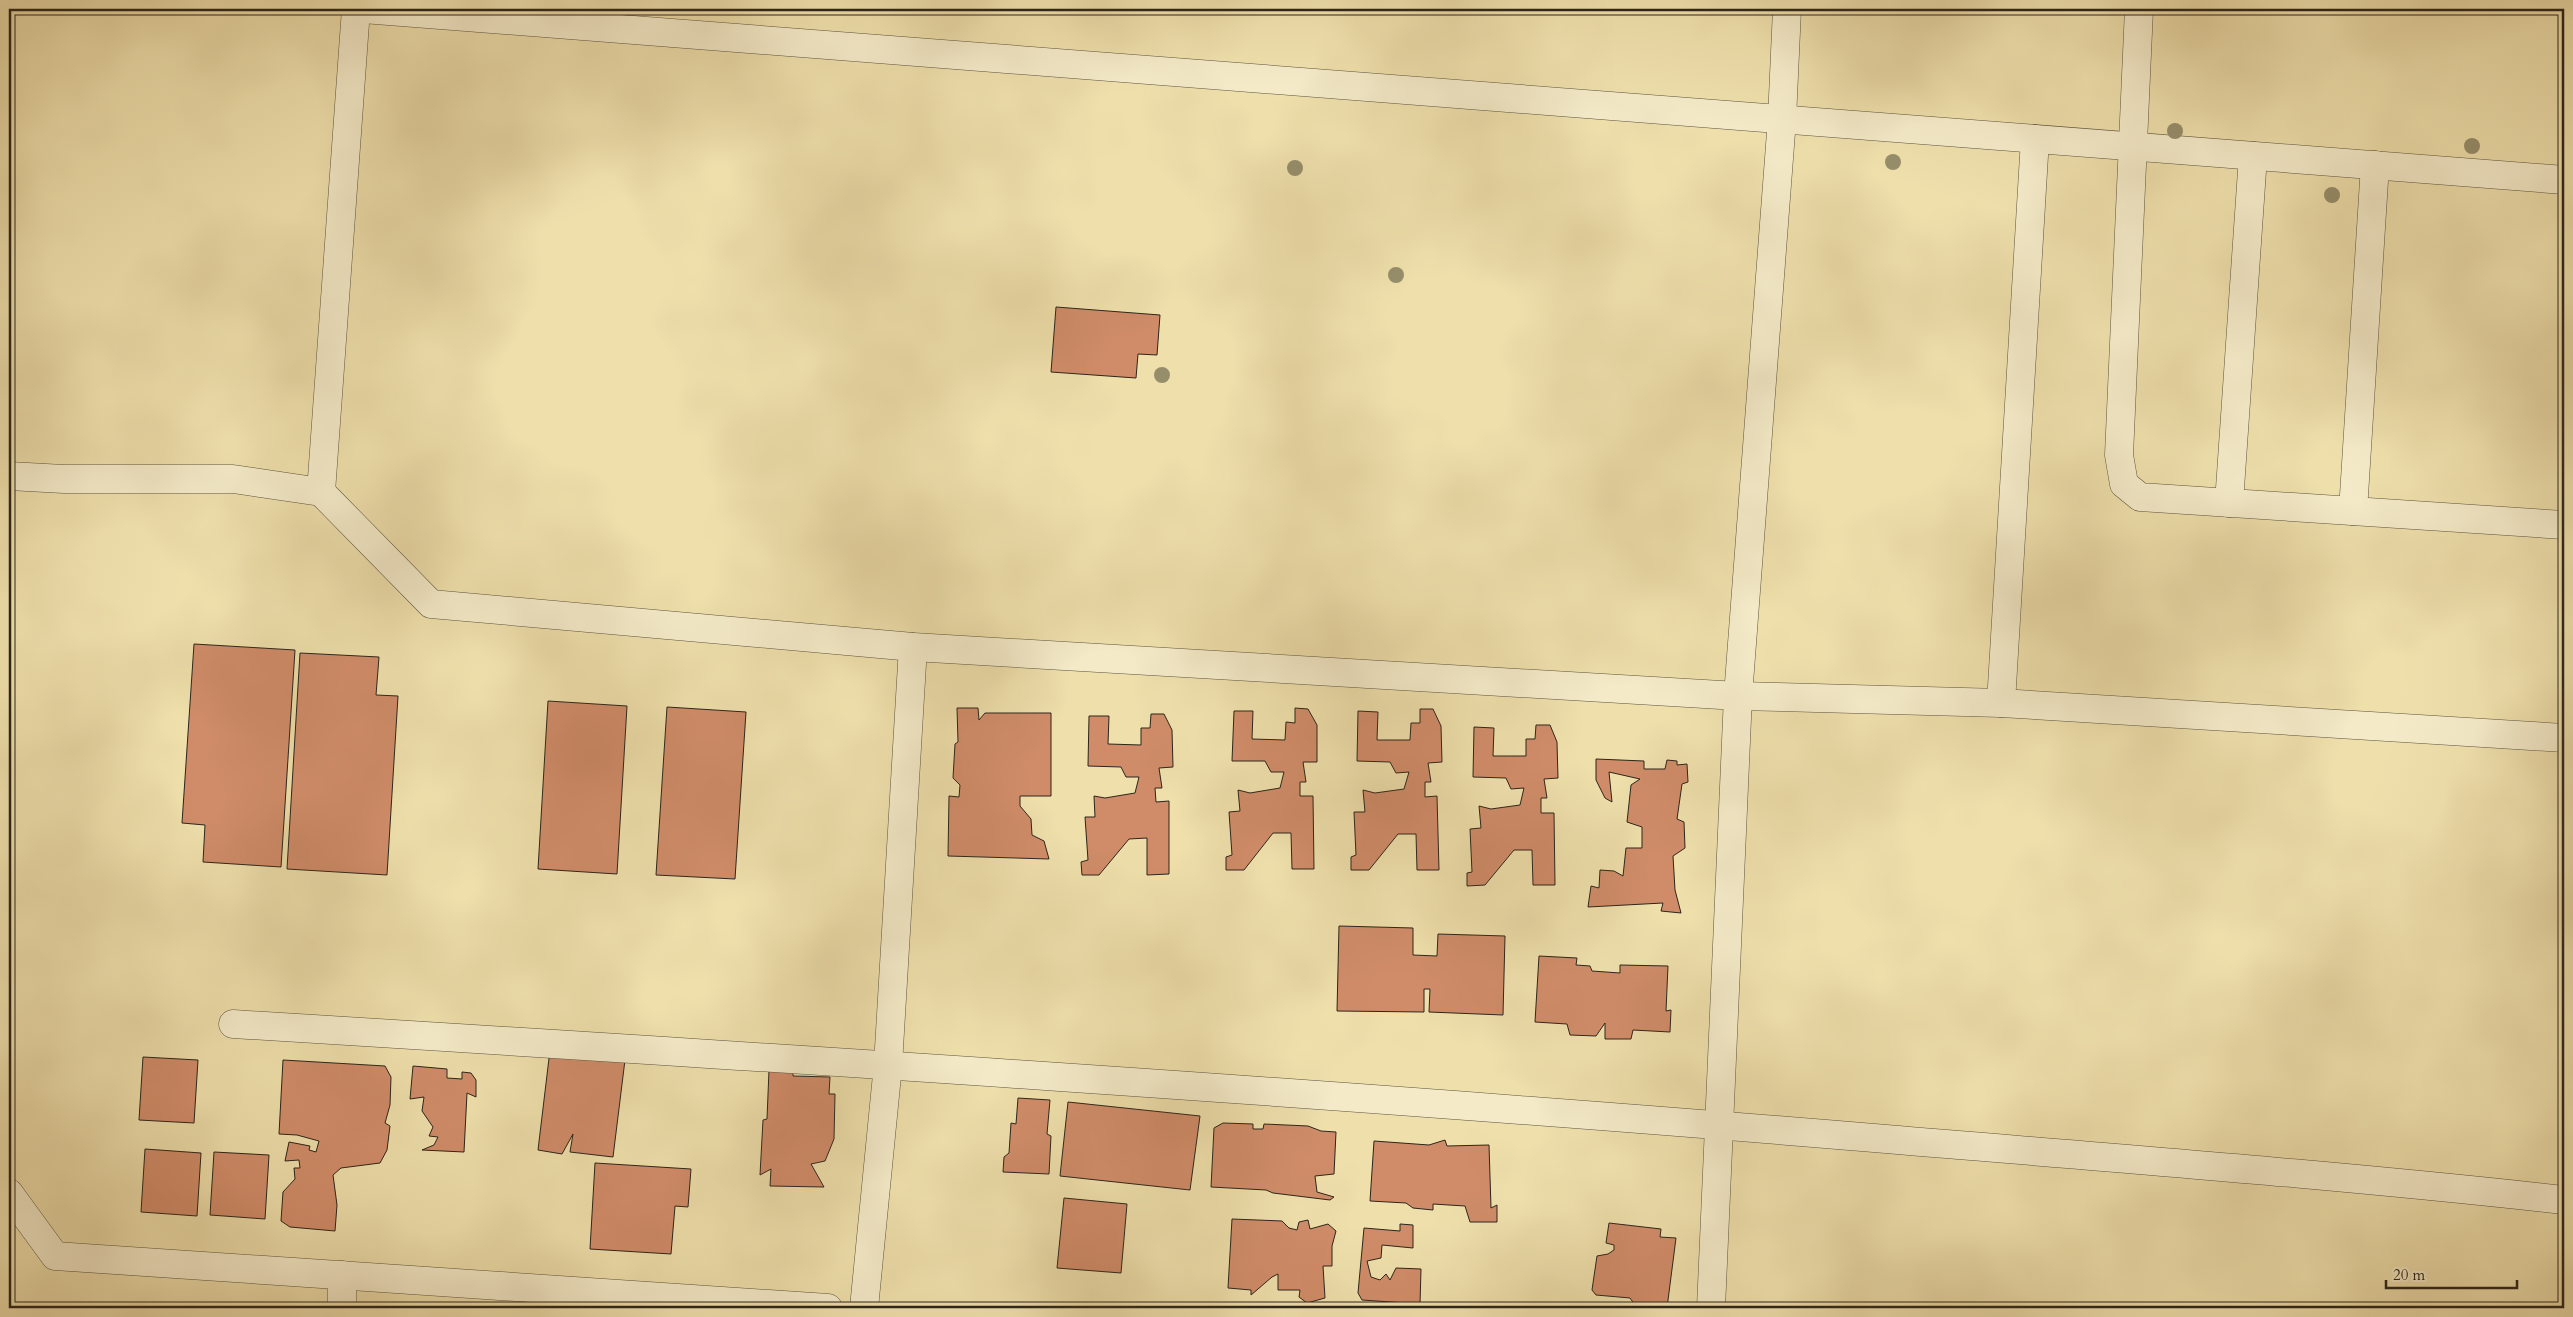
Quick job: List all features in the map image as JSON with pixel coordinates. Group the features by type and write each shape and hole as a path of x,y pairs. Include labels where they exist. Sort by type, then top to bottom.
{"street":[{"path":"321,492 356,9"},
{"path":"363,9 2564,180"},
{"path":"1711,1308 1738,696 1782,119 1787,9"},
{"path":"2139,9 2131,146 2119,455 2124,484 2140,497 2564,525"},
{"path":"2001,703 2035,139"},
{"path":"2229,503 2253,156"},
{"path":"2354,511 2375,165"},
{"path":"9,476 64,479 233,479 321,492 431,604 913,647 1738,696 2001,703 2564,738"},
{"path":"864,1308 888,1065 913,647"},
{"path":"233,1024 888,1065 1718,1125 2407,1182 2564,1200"},
{"path":"9,1193 55,1256 342,1275 600,1300 828,1308"},
{"path":"342,1275 342,1308"}],"building":[{"path":"1056,307 1160,315 1157,355 1138,354 1136,378 1051,372"},
{"path":"194,644 295,650 281,867 203,862 205,825 182,823"},
{"path":"300,653 379,657 376,695 398,696 387,875 287,869"},
{"path":"548,701 627,706 617,874 538,869"},
{"path":"667,707 746,712 735,879 656,875"},
{"path":"957,708 978,708 979,720 985,713 1051,713 1051,796 1020,796 1020,806 1031,819 1032,835 1044,841 1049,859 948,856 949,796 959,797 960,785 953,778 955,744 958,742"},
{"path":"1295,708 1308,709 1317,725 1317,762 1303,762 1306,782 1300,782 1300,796 1313,796 1314,869 1292,869 1291,833 1273,833 1244,870 1226,870 1226,857 1232,855 1229,812 1240,811 1238,790 1250,793 1280,788 1284,772 1271,772 1265,761 1232,761 1234,711 1253,711 1252,739 1285,740 1286,722 1295,723"},
{"path":"1420,709 1433,709 1441,726 1442,762 1428,763 1431,782 1425,782 1425,797 1437,796 1439,870 1417,870 1416,834 1398,834 1369,870 1351,870 1351,857 1356,855 1354,812 1365,812 1363,790 1375,793 1404,789 1409,772 1396,773 1390,762 1357,761 1358,711 1378,712 1377,740 1410,740 1411,723 1420,723"},
{"path":"1151,714 1164,714 1172,730 1173,767 1159,768 1162,788 1155,788 1156,802 1169,801 1169,874 1147,875 1147,838 1129,839 1099,875 1082,875 1081,862 1088,860 1085,817 1095,817 1094,796 1105,798 1135,793 1139,777 1126,777 1121,767 1088,766 1089,716 1109,716 1108,744 1141,745 1141,728 1150,728"},
{"path":"1536,725 1550,725 1557,742 1558,778 1544,779 1547,798 1541,798 1541,813 1554,813 1555,885 1533,885 1532,850 1514,850 1485,885 1467,886 1467,873 1472,872 1470,829 1481,828 1479,806 1491,809 1520,805 1524,788 1511,789 1506,778 1473,777 1474,727 1494,728 1493,756 1526,756 1526,739 1535,739"},
{"path":"1596,759 1644,761 1644,769 1665,769 1667,760 1677,761 1677,765 1687,764 1688,782 1682,784 1677,819 1684,822 1685,848 1673,856 1675,890 1681,913 1661,911 1663,903 1588,907 1591,886 1599,888 1600,870 1614,871 1623,876 1626,848 1642,848 1642,827 1627,822 1631,785 1640,779 1609,772 1612,802 1605,798 1596,780"},
{"path":"1339,926 1413,928 1413,955 1437,956 1438,934 1505,936 1503,1015 1429,1012 1430,989 1424,989 1424,1012 1337,1011"},
{"path":"1539,956 1577,958 1576,965 1590,966 1592,971 1620,973 1620,965 1668,966 1666,1011 1671,1010 1670,1032 1633,1030 1631,1039 1605,1039 1605,1023 1596,1036 1570,1035 1567,1024 1535,1022"},
{"path":"550,1050 625,1060 613,1157 570,1152 573,1134 562,1154 538,1150"},
{"path":"143,1057 198,1060 194,1123 139,1120"},
{"path":"283,1060 385,1066 391,1077 390,1105 385,1123 390,1126 387,1150 380,1163 341,1168 333,1175 337,1205 335,1231 290,1227 281,1221 283,1192 295,1179 294,1168 300,1168 299,1160 285,1161 289,1142 310,1146 309,1150 316,1152 319,1141 297,1135 279,1134"},
{"path":"413,1066 447,1069 447,1078 462,1079 462,1072 471,1073 476,1080 476,1097 467,1093 464,1152 422,1150 434,1145 438,1137 429,1136 433,1127 422,1111 424,1097 410,1099"},
{"path":"769,1070 793,1071 793,1076 830,1077 829,1094 835,1094 834,1139 825,1161 811,1164 824,1187 770,1186 771,1169 760,1175 763,1120 767,1119"},
{"path":"1018,1098 1050,1100 1047,1134 1051,1136 1049,1174 1003,1172 1004,1157 1009,1153 1011,1123 1016,1124"},
{"path":"1068,1102 1200,1116 1190,1190 1060,1176"},
{"path":"1223,1123 1253,1124 1253,1129 1263,1129 1264,1124 1308,1126 1321,1131 1336,1132 1334,1174 1315,1176 1317,1192 1334,1197 1330,1200 1273,1193 1266,1190 1211,1187 1214,1128"},
{"path":"1445,1140 1447,1146 1489,1145 1491,1208 1497,1205 1497,1222 1470,1222 1465,1206 1433,1204 1433,1210 1413,1208 1406,1203 1370,1201 1374,1141 1429,1145"},
{"path":"145,1149 201,1153 197,1216 141,1212"},
{"path":"214,1152 269,1155 265,1219 210,1215"},
{"path":"595,1163 691,1169 688,1207 675,1206 671,1254 590,1249"},
{"path":"1064,1198 1127,1204 1121,1273 1057,1268"},
{"path":"1232,1219 1282,1221 1289,1228 1297,1230 1299,1222 1308,1220 1310,1229 1328,1224 1336,1231 1332,1246 1332,1266 1323,1266 1325,1298 1307,1303 1299,1297 1300,1290 1278,1290 1278,1274 1251,1295 1251,1290 1228,1288"},
{"path":"1609,1223 1661,1229 1660,1237 1676,1238 1667,1308 1637,1308 1630,1298 1596,1295 1592,1290 1597,1256 1608,1254 1614,1250 1614,1245 1606,1243"},
{"path":"1400,1224 1413,1225 1413,1248 1382,1245 1381,1258 1367,1261 1371,1277 1380,1280 1386,1274 1390,1280 1396,1268 1421,1269 1420,1304 1362,1300 1358,1293 1364,1228 1400,1231"}]}
